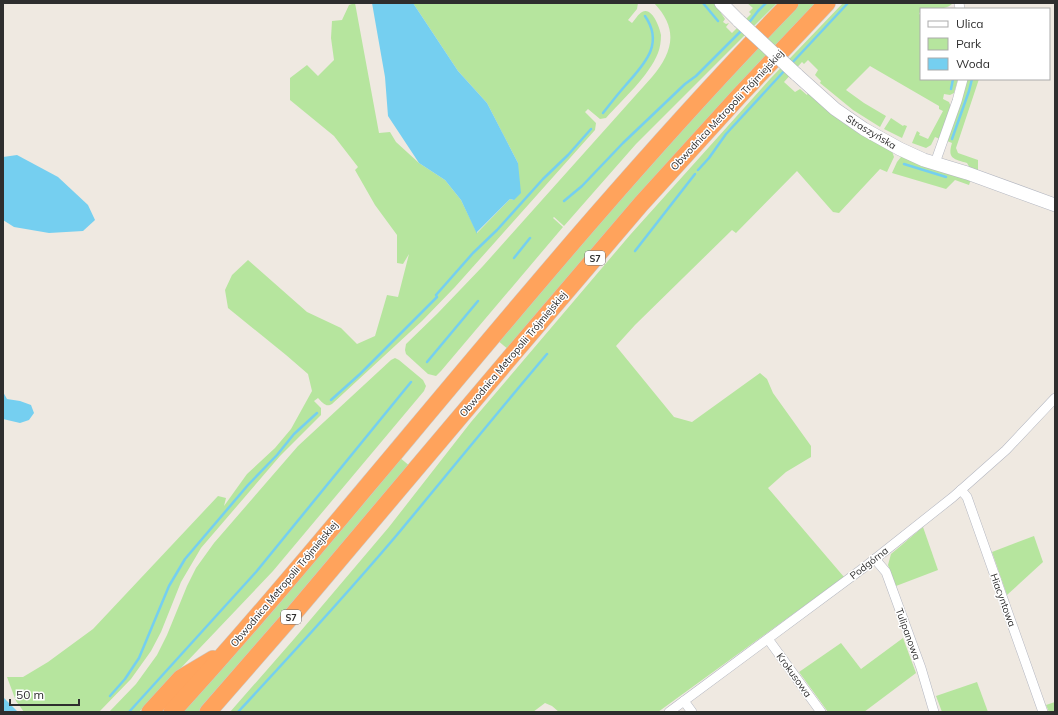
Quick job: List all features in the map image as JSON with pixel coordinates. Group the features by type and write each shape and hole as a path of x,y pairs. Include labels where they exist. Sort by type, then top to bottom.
{"highway":[{"name":"Obwodnica Metropolii Trójmiejskiej","path":"172,712 313,552 622,184 790,3"},
{"name":"Obwodnica Metropolii Trójmiejskiej","path":"208,712 290,618 641,204 740,95 827,3"},
{"path":"150,712 181,678 229,649"}],"street":[{"name":"Straszyńska","path":"721,3 835,109 864,129 900,149 935,164 968,173 1055,205"},
{"path":"935,164 963,80"},
{"name":"Podgórna","path":"669,712 875,559 961,490 1006,450 1054,399"},
{"name":"Hiacyntowa","path":"961,490 967,497 1043,712"},
{"name":"Tulipanowa","path":"875,559 886,572 921,668 934,712"},
{"name":"Krokusowa","path":"768,639 821,712"},
{"path":"684,701 692,712"}],"green space":[{"path":"355,3 379,133 390,132 396,142 419,163 445,180 461,200 477,233 510,199 514,200 518,163 487,103 458,71 413,3 638,3 637,9 628,20 632,23 642,12 649,12 655,19 659,28 661,42 654,62 642,79 606,118 600,119 588,109 585,112 596,123 595,130 455,287 422,321 332,404 326,405 318,398 314,401 321,408 321,415 280,456 201,548 181,582 161,632 151,651 131,679 99,712 24,712 16,701 7,677 23,677 48,662 93,629 218,496 226,498 224,506 247,474 275,448 291,429 312,391 308,374 228,308 225,290 232,275 248,260 307,312 341,328 357,344 375,336 387,295 398,297 409,254 403,264 397,263 397,235 375,205 355,170 358,167 334,136 290,100 290,78 307,65 318,76 334,60 331,38 332,21 342,20 349,5"},
{"path":"654,3 715,3 722,11 721,13 725,19 723,22 726,24 729,23 726,27 732,33 751,14 749,12 753,8 747,3 777,3 636,144 564,226 554,217 553,218 563,227 441,371 436,376 428,374 406,354 406,344 483,266 652,77 665,59 670,40 670,31 662,13"},
{"path":"797,3 818,3 509,350 497,340 561,263"},
{"path":"843,3 953,3 950,6 942,8 920,8 919,13 920,80 958,80 954,93 950,95 944,94 943,99 949,102 951,107 940,139 935,137 931,145 926,148 912,143 917,131 920,133 919,135 928,139 943,111 939,109 939,106 870,66 846,90 886,116 880,127 853,110 820,83 821,81 815,75 818,70 808,60 804,64 802,62 784,82 795,92 800,89 807,95 808,93 892,151 894,157 887,172 880,169 839,213 833,212 797,171 736,233 732,230 635,325 616,346 674,417 692,422 760,373 767,379 773,393 811,446 811,457 786,472 768,488 844,577 658,712 559,712 552,706 545,703 533,712 230,712 389,527 471,422 630,235 770,79"},
{"path":"967,80 979,80 956,148 958,153 978,160 978,171 971,170 967,163 953,158 950,152 952,143 947,141"},
{"path":"891,118 903,126 907,126 902,138 884,129"},
{"path":"901,157 971,179 969,185 955,180 946,189 892,173"},
{"path":"395,358 423,380 426,386 424,391 273,571 139,712 109,712 136,684 157,655 196,568 214,543 298,446 391,360"},
{"path":"399,457 411,467 200,712 180,712"},
{"path":"923,527 938,570 896,586 888,565 891,554"},
{"path":"1034,536 1043,562 1007,595 992,552"},
{"path":"903,638 916,673 864,712 828,712 799,672 841,643 861,669"},
{"path":"977,682 988,712 942,712 936,696"},
{"path":"1055,702 1055,712 1049,712 1046,705"}],"water":[{"path":"372,3 413,3 458,71 487,103 518,163 521,193 514,200 510,199 477,232 477,234 461,200 445,180 419,163 388,116 385,77"},
{"path":"17,155 58,177 88,205 95,220 83,231 49,233 14,227 3,220 3,157"},
{"path":"3,392 7,399 20,401 31,405 34,413 29,420 20,423 3,419"},
{"path":"3,697 18,712 3,712"}],"waterway":[{"path":"703,3 718,21"},
{"path":"748,24 766,3"},
{"path":"791,64 848,3"},
{"path":"603,113 639,70 649,54 653,36 651,26 645,16"},
{"path":"564,201 582,186 623,143 685,84 696,76 742,30"},
{"path":"698,170 709,158 726,134 786,69"},
{"path":"951,89 953,80"},
{"path":"952,139 972,80"},
{"path":"331,400 360,374 437,297 436,295 473,253 497,230 591,129"},
{"path":"904,164 946,177"},
{"path":"635,251 695,174"},
{"path":"514,258 530,238"},
{"path":"427,362 478,301"},
{"path":"238,712 318,625 396,536 547,354"},
{"path":"129,712 256,572 411,382"},
{"path":"110,696 125,679 139,658 169,586 185,559 294,434 317,413"}]}
